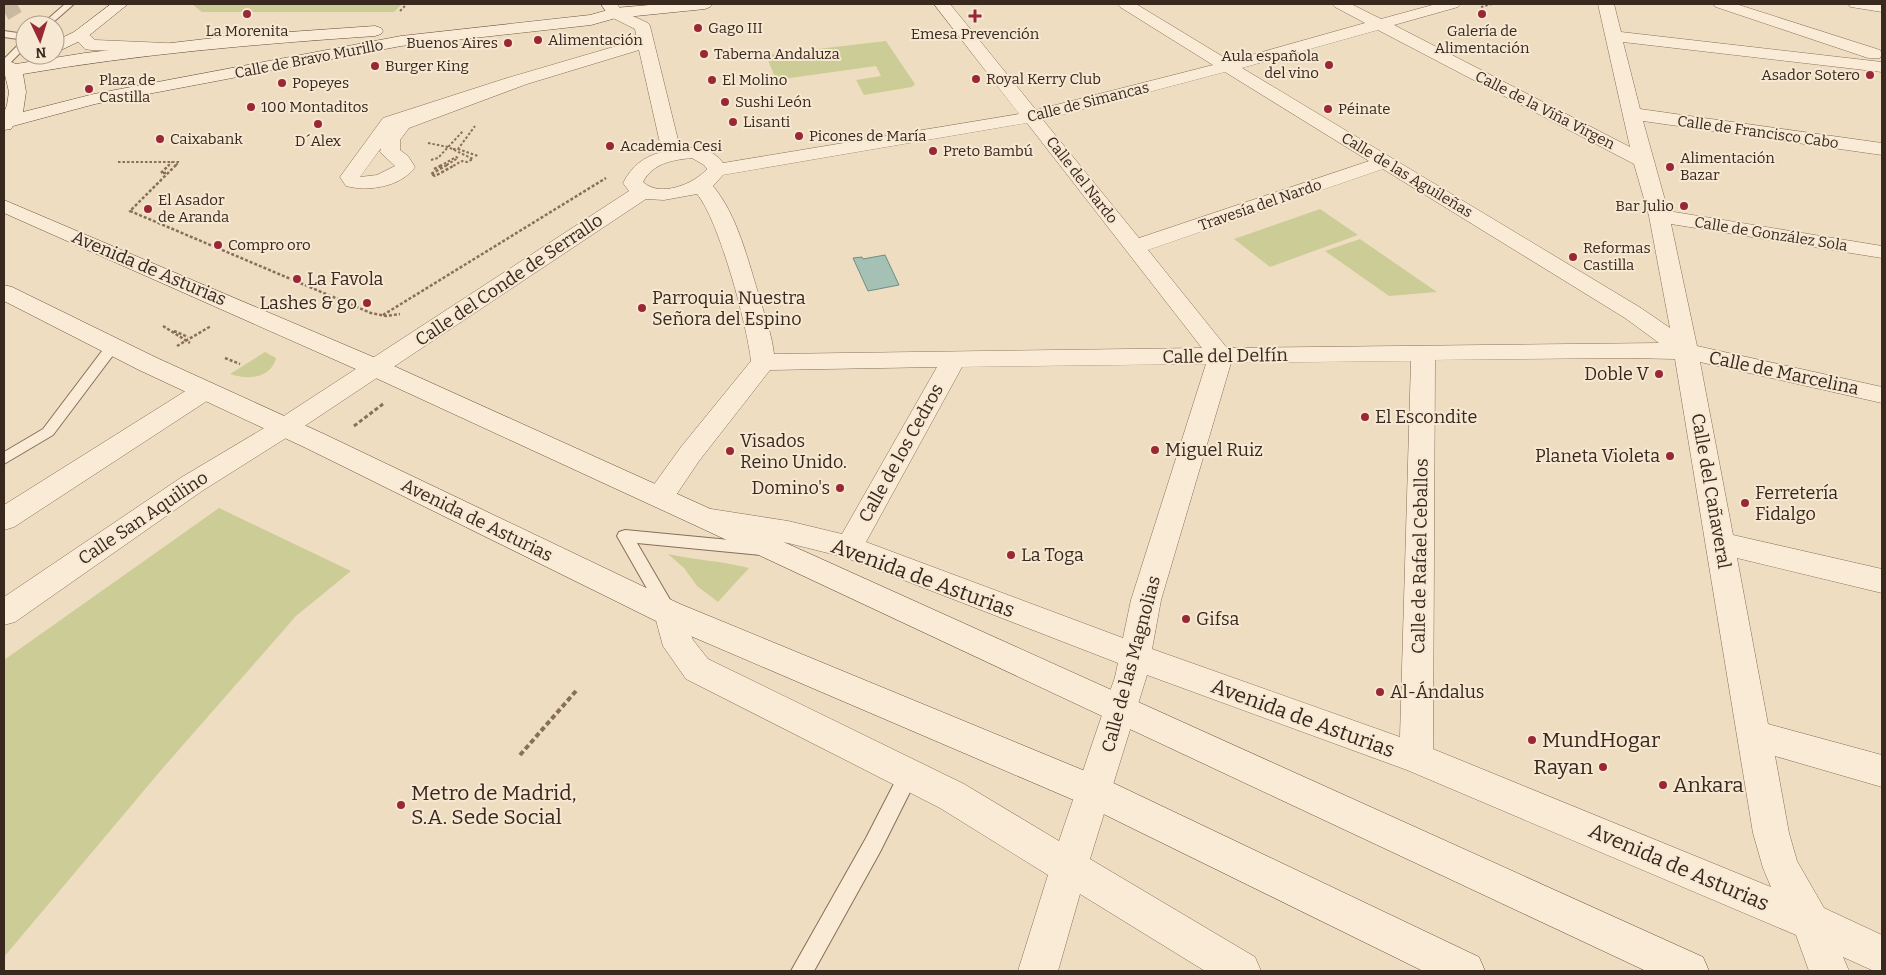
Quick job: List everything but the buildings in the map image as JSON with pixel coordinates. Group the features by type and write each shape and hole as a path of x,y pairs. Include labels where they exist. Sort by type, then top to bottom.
{"street":[{"path":"65,43 80,36 120,4"},
{"name":"Calle de Bravo Murillo","path":"7,66 231,40 402,29 612,8 705,4"},
{"name":"Calle del Nardo","path":"942,4 1222,356"},
{"name":"Calle de las Aguileñas","path":"1125,4 1633,313 1686,352"},
{"name":"Calle de la Viña Virgen","path":"1340,4 1643,160"},
{"name":"Calle de Simancas","path":"717,170 1032,117 1226,67 1453,4"},
{"name":"Calle del Cañaveral","path":"1606,4 1643,160 1659,216 1686,352 1721,543 1770,833 1781,868 1810,922 1829,971"},
{"path":"1721,4 1882,57"},
{"path":"612,8 642,26 672,154"},
{"name":"Calle de Bravo Murillo","path":"5,124 94,99 401,41 591,20 612,8"},
{"name":"Calle de Bravo Murillo","path":"80,36 91,45 166,48"},
{"path":"1615,36 1882,67"},
{"path":"520,81 502,85 390,122 350,177 353,182 382,181 405,167 401,160 390,152 391,140 402,124 520,81 647,42"},
{"path":"5,124 18,101 18,88 7,66"},
{"name":"Calle de Francisco Cabo","path":"1633,114 1882,149"},
{"path":"694,152 706,157 715,164 717,170 701,185 682,192 663,195 642,192 633,183 638,171 650,162 672,154 694,152"},
{"name":"Travesía del Nardo","path":"1135,247 1385,162"},
{"path":"660,497 690,454 763,362 761,343 722,221 707,190 701,185"},
{"name":"Calle del Conde de Serrallo","path":"376,368 642,192"},
{"name":"Avenida de Asturias","path":"4,206 376,368 711,520 1689,971"},
{"name":"Calle de González Sola","path":"1659,216 1882,252"},
{"name":"Avenida de Asturias","path":"4,292 204,391 286,427 669,612 1095,792 1466,971"},
{"name":"Calle del Delfín","path":"763,362 1628,350 1686,352"},
{"name":"Calle de Marcelina","path":"1686,352 1882,395"},
{"name":"Calle de Rafael Ceballos","path":"1416,758 1423,354"},
{"name":"Calle de las Magnolias","path":"1038,971 1068,868 1095,792 1131,678 1146,600 1222,356"},
{"name":"Calle de los Cedros","path":"849,547 954,359"},
{"path":"286,427 376,368"},
{"path":"4,519 204,391"},
{"name":"Calle San Aquilino","path":"4,613 192,484 286,427"},
{"name":"Avenida de Asturias","path":"711,520 788,532 849,547 1135,657 1416,758 1810,922 1882,955"},
{"path":"1721,543 1882,581"},
{"path":"669,612 679,646 697,668 908,776 952,796 1068,868 1241,971"},
{"path":"1753,735 1882,771"}],"lane":[{"path":"58,15 70,5"},
{"path":"7,66 15,56"},
{"path":"4,459 48,432 113,346"},
{"path":"669,612 625,536 778,551"},
{"path":"802,971 873,845 908,776"}],"path":[{"path":"400,11 407,4"},
{"path":"423,162 438,158 457,137"},
{"path":"453,149 473,159"},
{"path":"425,175 456,157 458,158 431,174 435,176 462,161 467,162 478,156 458,149"},
{"path":"118,162 178,162 130,211 371,313 382,315 608,177"},
{"path":"167,173 161,173 172,162"},
{"path":"188,338 163,326 190,343"},
{"path":"177,346 206,329"},
{"path":"347,430 385,403"},
{"path":"520,755 576,692"}],"green space":[{"path":"192,4 402,4 394,12 202,12"},
{"path":"886,41 915,84 912,87 864,95 856,80 881,76 876,66 776,80 766,55"},
{"path":"1320,209 1358,235 1270,267 1234,239"},
{"path":"1360,239 1437,292 1389,296 1325,251"},
{"path":"265,352 276,358 273,365 264,374 244,377 230,374"},
{"path":"219,508 351,571 296,616 162,769 4,957 4,660"},
{"path":"668,554 749,568 718,602 697,586 684,568"}],"shaded area":[{"path":"885,255 899,285 868,291 853,258 862,257 863,259"}],"tunnel":[{"path":"4,12 17,4"}],"place":[{"name":"La Morenita","path":"247,14"},
{"name":"Galería de Alimentación","path":"1482,14"},
{"name":"Emesa Prevención","path":"975,16"},
{"name":"Gago III","path":"698,28"},
{"name":"Alimentación","path":"538,40"},
{"name":"Buenos Aires","path":"508,43"},
{"name":"Taberna Andaluza","path":"704,54"},
{"name":"Aula española del vino","path":"1329,65"},
{"name":"Burger King","path":"375,66"},
{"name":"Asador Sotero","path":"1870,75"},
{"name":"Royal Kerry Club","path":"976,79"},
{"name":"El Molino","path":"712,80"},
{"name":"Popeyes","path":"282,83"},
{"name":"Plaza de Castilla","path":"89,89"},
{"name":"Sushi León","path":"725,102"},
{"name":"100 Montaditos","path":"251,107"},
{"name":"Péinate","path":"1328,109"},
{"name":"Lisanti","path":"733,122"},
{"name":"D´Alex","path":"318,124"},
{"name":"Picones de María","path":"799,136"},
{"name":"Caixabank","path":"160,139"},
{"name":"Academia Cesi","path":"610,146"},
{"name":"Preto Bambú","path":"933,151"},
{"name":"Alimentación Bazar","path":"1670,167"},
{"name":"Bar Julio","path":"1684,206"},
{"name":"El Asador de Aranda","path":"148,209"},
{"name":"Compro oro","path":"218,245"},
{"name":"Reformas Castilla","path":"1573,257"},
{"name":"La Favola","path":"297,279"},
{"name":"Lashes & go","path":"367,303"},
{"name":"Parroquia Nuestra Señora del Espino","path":"642,308"},
{"name":"Doble V","path":"1659,374"},
{"name":"El Escondite","path":"1365,417"},
{"name":"Miguel Ruiz","path":"1155,450"},
{"name":"Visados Reino Unido.","path":"730,451"},
{"name":"Planeta Violeta","path":"1670,456"},
{"name":"Domino's","path":"840,488"},
{"name":"Ferretería Fidalgo","path":"1745,503"},
{"name":"La Toga","path":"1011,555"},
{"name":"Gifsa","path":"1186,619"},
{"name":"Al-Ándalus","path":"1380,692"},
{"name":"MundHogar","path":"1532,740"},
{"name":"Rayan","path":"1603,767"},
{"name":"Ankara","path":"1663,785"},
{"name":"Metro de Madrid, S.A. Sede Social","path":"401,805"}]}
